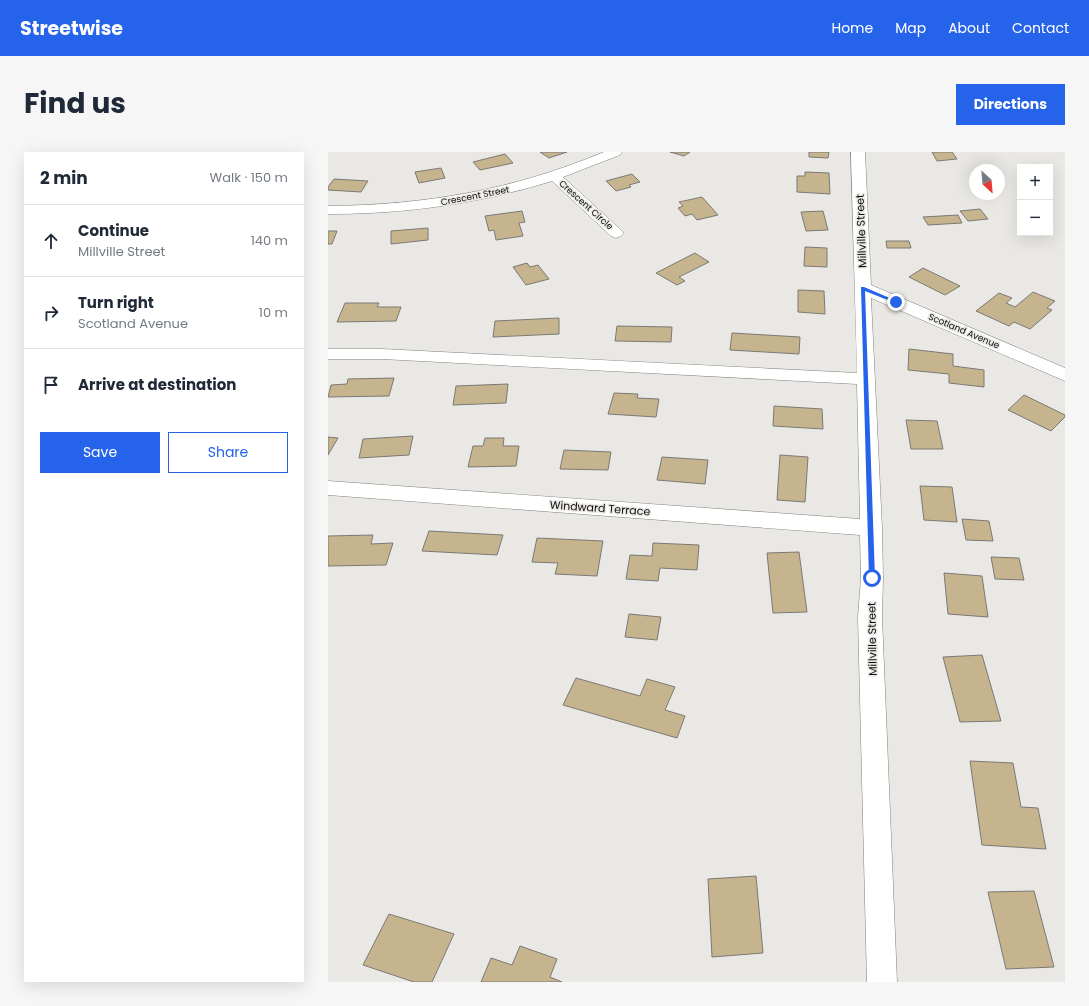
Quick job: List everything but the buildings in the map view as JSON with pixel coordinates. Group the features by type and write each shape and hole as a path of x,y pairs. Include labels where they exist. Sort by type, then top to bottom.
{"street":[{"name":"Crescent Street","path":"328,210 361,211 398,208 438,203 512,189 555,177 615,152"},
{"name":"Millville Street","path":"858,152 871,528 872,578 870,617 882,982"},
{"name":"Crescent Circle","path":"555,177 616,233"},
{"name":"Scotland Avenue","path":"863,288 1065,375"},
{"path":"328,354 382,354 865,379"},
{"name":"Windward Terrace","path":"328,488 871,528"}],"route":[{"path":"872,578 863,288 896,302"}]}
